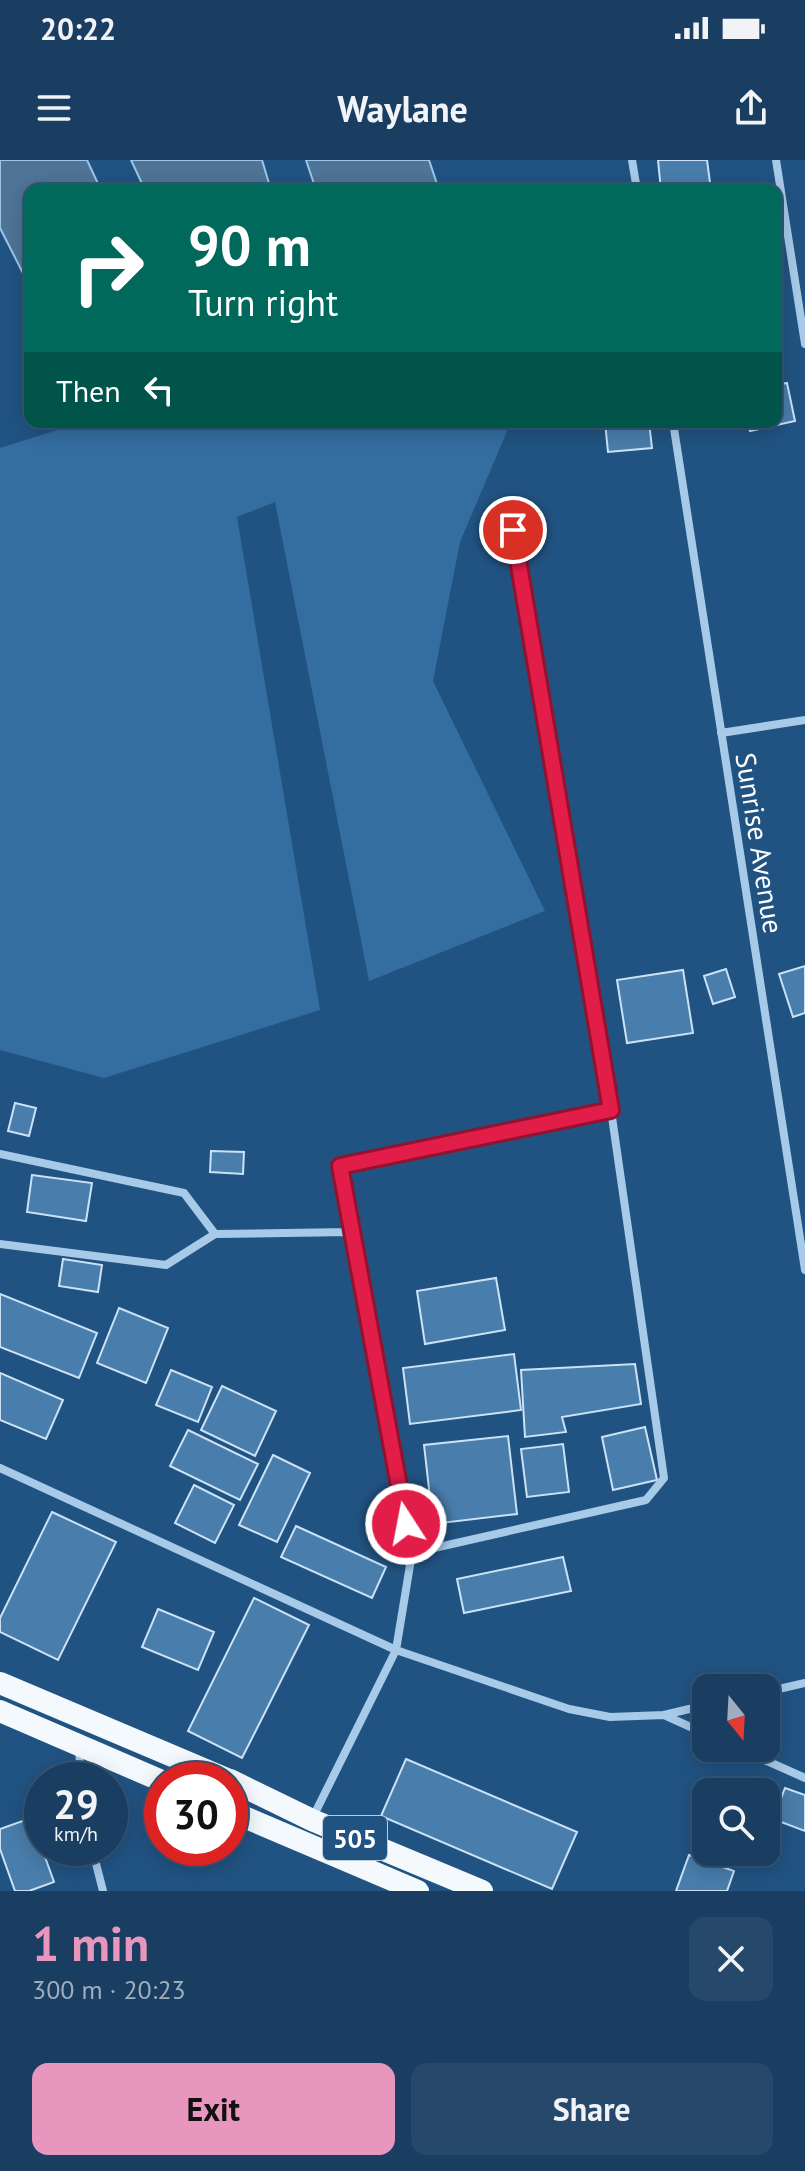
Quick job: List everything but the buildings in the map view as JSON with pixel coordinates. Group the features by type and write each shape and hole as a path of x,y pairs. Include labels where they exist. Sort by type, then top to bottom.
{"highway":[{"name":"505","path":"0,1683 173,1762"},
{"path":"0,1711 144,1773"},
{"name":"505","path":"248,1789 312,1820 473,1889"},
{"name":"505","path":"248,1819 418,1891"}],"street":[{"path":"632,160 636,184"},
{"path":"776,160 780,184"},
{"path":"782,198 805,344"},
{"name":"Sunrise Avenue","path":"674,428 805,1270"},
{"path":"412,1553 646,1500 664,1478 611,1110 513,530"},
{"path":"721,733 805,720"},
{"path":"300,1841 396,1650 412,1553 340,1166 611,1110"},
{"path":"0,1154 184,1193 215,1234"},
{"path":"0,1244 166,1265 215,1234 350,1232"},
{"path":"0,1468 396,1650 569,1709 610,1717 664,1715 692,1708"},
{"path":"780,1689 805,1683"},
{"path":"664,1715 692,1728"},
{"path":"79,1743 80,1762"},
{"path":"769,1762 805,1778"},
{"path":"97,1866 103,1891"}],"shaded area":[{"path":"0,160 87,160 98,184 24,184 24,275 0,228"},
{"path":"131,160 262,160 269,184 142,184"},
{"path":"306,160 429,160 437,184 314,184"},
{"path":"64,428 508,428 460,542 433,681 545,911 369,981 275,502 237,517 320,1010 104,1078 0,1050 0,448"}],"route":[{"path":"406,1524 340,1166 611,1110 513,530"}]}
